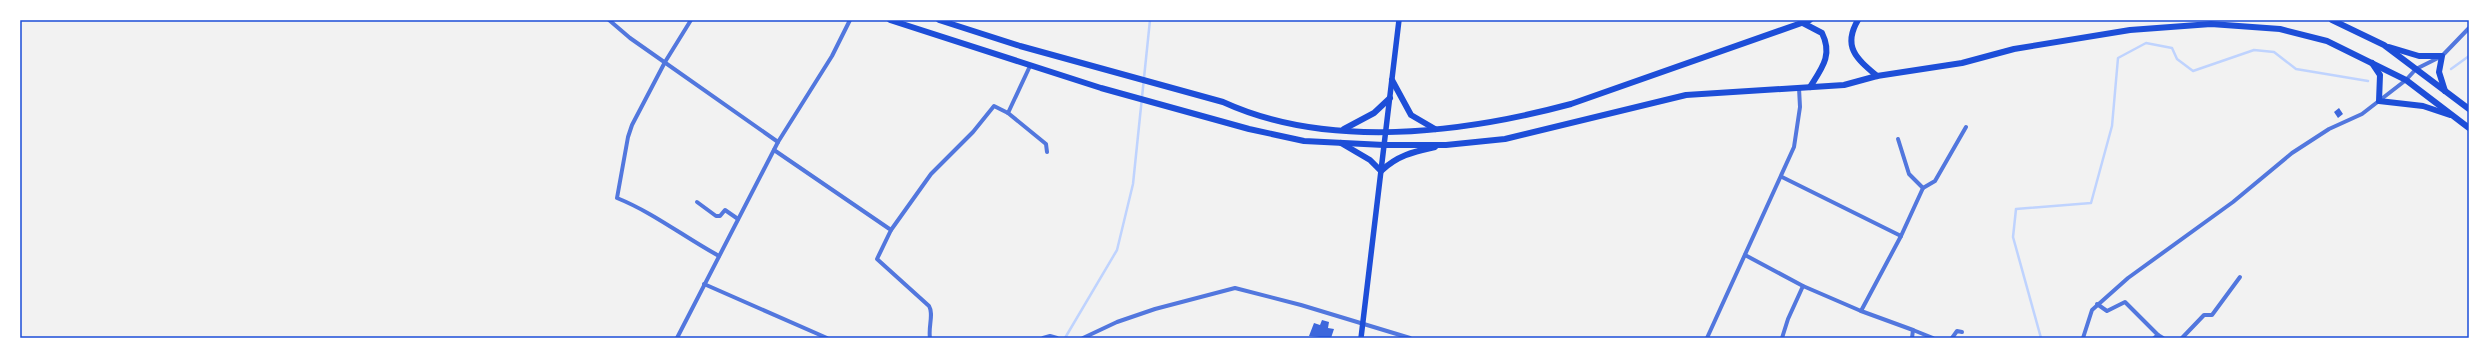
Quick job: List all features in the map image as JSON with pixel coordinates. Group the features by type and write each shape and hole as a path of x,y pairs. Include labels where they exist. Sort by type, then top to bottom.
{"highway":[{"path":"890,20 1101,88 1217,120 1304,141 1384,145 1446,144 1505,139 1686,95 1844,85 1877,76 1962,63 2014,49 2130,30 2211,24 2258,26 2307,35 2327,41 2370,60 2406,80 2469,128"},
{"path":"939,20 1020,46 1223,102 1257,116 1343,130 1386,132 1435,130 1500,121 1572,104 1810,20"},
{"path":"1858,20 1852,33 1854,52 1862,63 1877,76"},
{"path":"2332,20 2384,45 2419,56 2442,56 2439,72 2445,91"},
{"path":"1801,22 1822,33 1828,52 1825,63 1810,87"},
{"path":"2384,45 2469,109"},
{"path":"2370,60 2380,75 2379,101 2423,106 2455,117"},
{"path":"1392,80 1411,115 1435,130"},
{"path":"1343,130 1374,113 1390,98"},
{"path":"1338,142 1370,160 1381,171 1393,160 1405,154 1446,144"}],"main road":[{"path":"1362,338 1365,324 1398,20"}],"street":[{"path":"609,20 665,62 778,142"},
{"path":"691,20 665,62 638,113 628,137 617,198 647,212 692,241 719,256"},
{"path":"683,338 678,336 738,218 778,142 832,56 850,20"},
{"path":"2084,338 2088,319 2097,304 2152,260 2232,202 2292,153 2329,129 2362,114 2406,80 2416,69 2442,56 2469,28"},
{"path":"1008,113 1030,66"},
{"path":"1707,338 1723,298 1745,255 1794,147 1800,107 1799,88"},
{"path":"930,338 928,329 932,314 929,306 879,263 877,259 891,230 931,174 973,132 992,108 998,107 1008,113 1046,144 1047,152"},
{"path":"1861,311 1902,236 1923,188 1935,181 1966,127"},
{"path":"1898,139 1909,174 1923,188"},
{"path":"774,150 891,230"},
{"path":"1782,176 1902,236"},
{"path":"697,202 716,216 720,216 725,210 738,218"},
{"path":"1745,255 1803,286 1861,311 1933,338"},
{"path":"2182,338 2204,315 2212,315 2240,277"},
{"path":"704,284 827,338"},
{"path":"1782,338 1788,319 1803,286"},
{"path":"1083,338 1117,322 1155,309 1235,288 1410,338"},
{"path":"2097,304 2107,311 2125,302 2158,335 2163,338"},
{"path":"1912,338 1914,330"},
{"path":"1952,338 1956,332 1962,332"},
{"path":"2154,338 2158,335"},
{"path":"1043,338 1050,336 1057,338"}],"building":[{"path":"2339,108 2343,114 2338,118 2334,112"},
{"path":"1322,320 1329,322 1328,328 1334,329 1331,338 1309,336 1314,323 1320,325"}],"waterway":[{"path":"1065,338 1117,250 1133,184 1150,20"},
{"path":"2041,338 2013,237 2016,209 2091,203 2112,126 2118,58 2146,43 2172,48 2177,59 2193,71 2254,50 2274,52 2296,69 2368,81"},
{"path":"2451,69 2469,56"}]}
